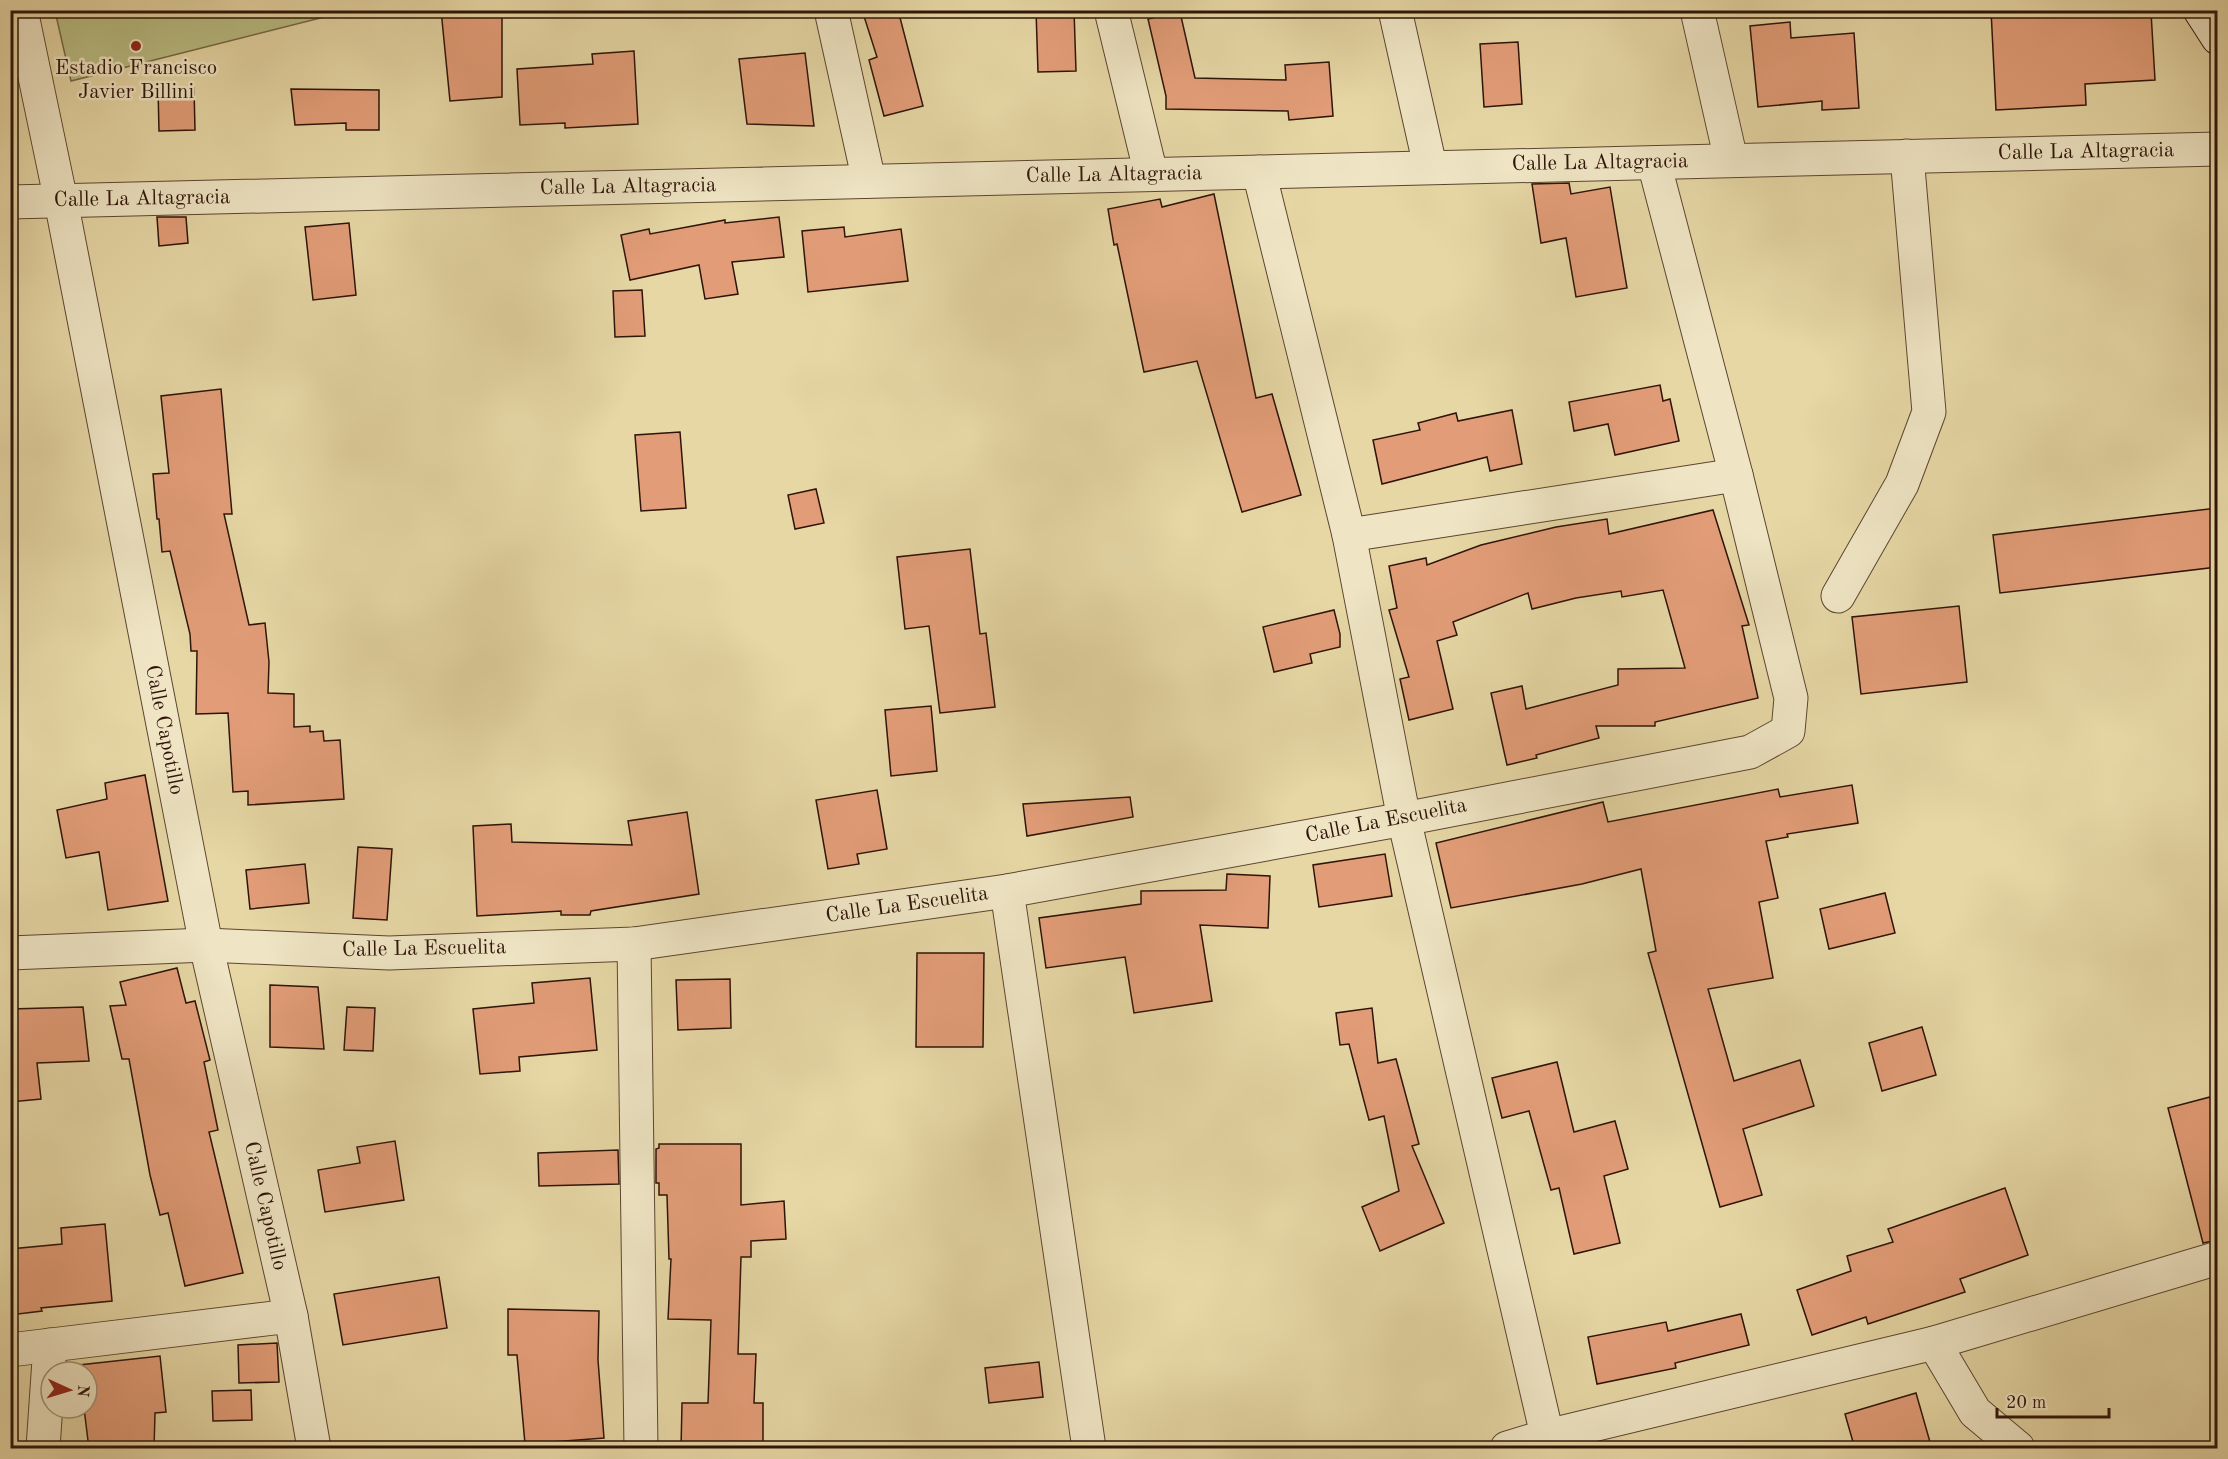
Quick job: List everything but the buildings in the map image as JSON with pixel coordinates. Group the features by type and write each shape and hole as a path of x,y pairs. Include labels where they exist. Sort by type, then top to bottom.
{"street":[{"name":"Calle Capotillo","path":"21,10 61,201 206,945 291,1316 314,1449"},
{"path":"831,10 869,181"},
{"path":"1111,10 1151,174"},
{"path":"1395,10 1430,166"},
{"path":"1697,10 1731,160"},
{"path":"2200,10 2217,38"},
{"name":"Calle La Altagracia","path":"10,202 1430,166 1654,163 2217,149"},
{"path":"1838,596 1902,484 1929,412 1907,156"},
{"path":"1349,535 1736,475 1654,163"},
{"path":"1259,172 1349,535 1404,819 1549,1442"},
{"name":"Calle La Escuelita","path":"10,953 206,945 389,953 634,944 1007,891 1404,819 1750,752 1788,732 1791,698 1736,475"},
{"path":"1007,891 1089,1449"},
{"path":"634,944 641,1449"},
{"path":"1508,1449 1549,1442 1934,1343 2217,1258"},
{"path":"10,1350 291,1316"},
{"path":"1934,1343 1975,1412 2018,1449"},
{"path":"43,1449 50,1345"}],"green space":[{"name":"Estadio Francisco Javier Billini","path":"55,10 348,11 71,81"}],"place":[{"name":"Estadio Francisco Javier Billini","path":"136,46"}]}
